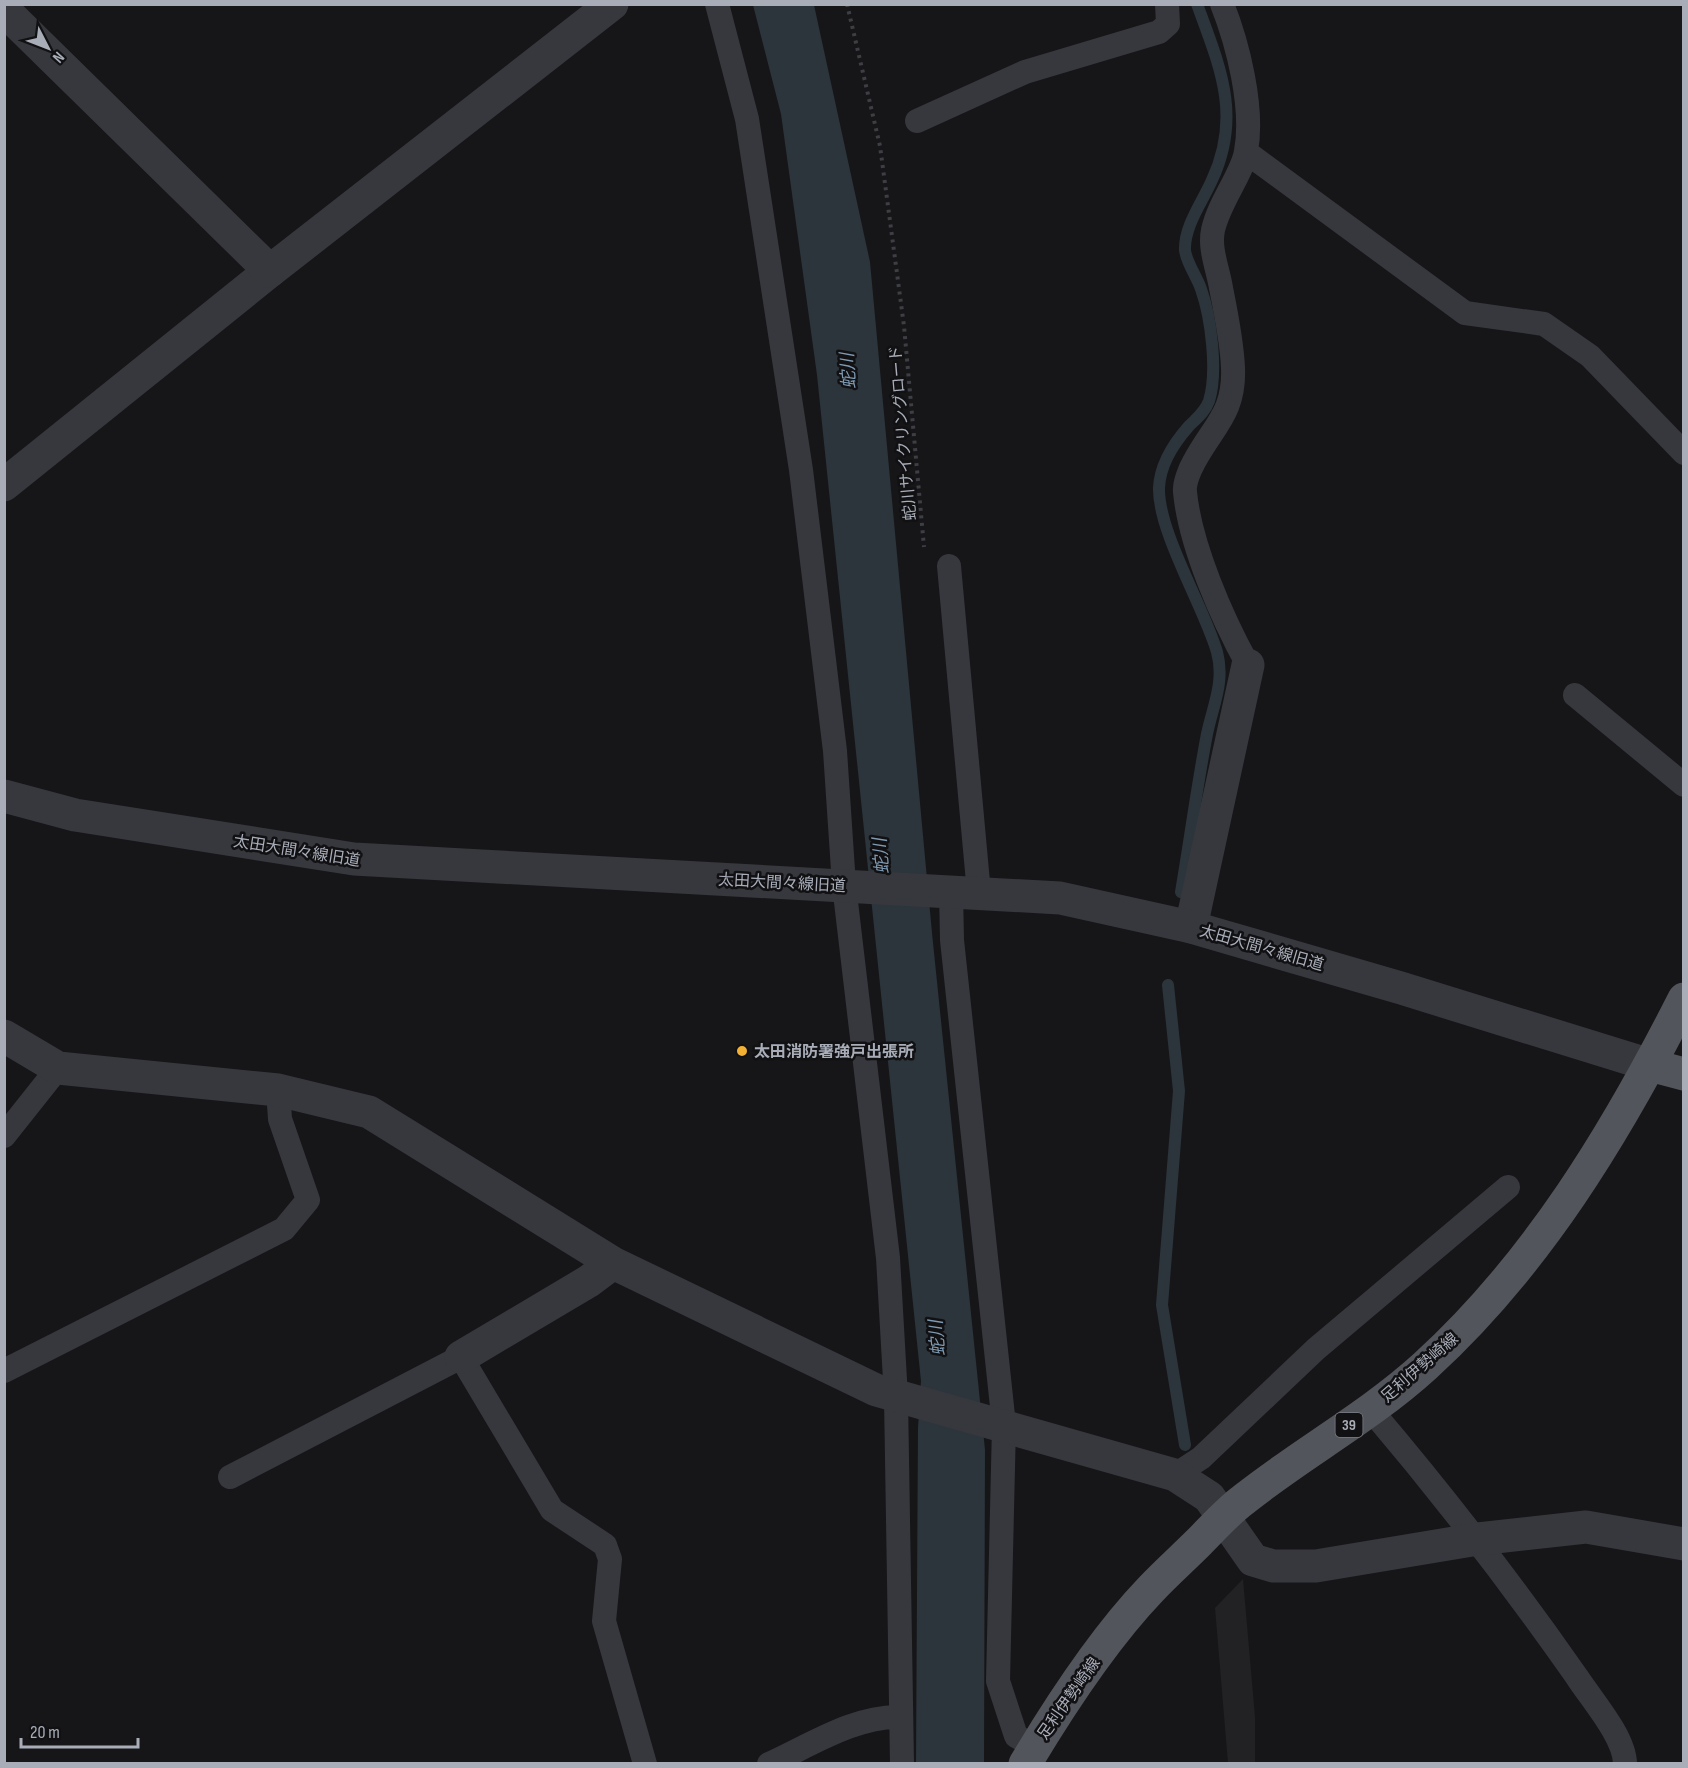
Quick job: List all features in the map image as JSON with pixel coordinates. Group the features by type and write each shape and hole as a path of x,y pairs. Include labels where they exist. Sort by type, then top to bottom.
{"main road":[{"name":"足利伊勢崎線","path":"1030,1755 1104,1647 1149,1590 1241,1501 1371,1410 1423,1367 1462,1330 1521,1264 1567,1202 1650,1065 1683,999"},
{"path":"1650,1065 1683,1074"}],"street":[{"path":"4,485 270,271 612,4"},
{"path":"4,10 270,271"},
{"path":"1191,927 1248,665"},
{"name":"太田大間々線旧道","path":"4,796 75,815 354,860 1060,898 1191,927 1401,988 1650,1065"},
{"path":"4,1036 58,1068 278,1090 369,1112 613,1263 876,1390 1175,1475 1209,1497 1253,1560 1273,1566 1316,1566 1478,1539 1586,1527 1683,1544"},
{"path":"461,1357 589,1281 613,1263"}],"lane":[{"path":"717,4 747,119 801,470 835,751 903,1399 902,1764"},
{"path":"917,121 1025,72 1159,32 1168,24 1167,4"},
{"path":"1222,4 1230,24 1243,76 1246,152 1220,206 1212,232 1213,255 1221,286 1233,368 1232,400 1193,463 1184,489 1193,534 1229,631 1248,665"},
{"path":"1246,152 1465,313 1544,324 1590,356 1683,453"},
{"path":"949,566 957,892 952,940 997,1423 999,1681 1016,1736 1030,1755"},
{"path":"1575,695 1683,785"},
{"path":"4,1136 58,1068"},
{"path":"4,1371 284,1229 308,1200 280,1119 278,1090"},
{"path":"1175,1475 1201,1458 1316,1349 1508,1186"},
{"path":"230,1477 461,1357 552,1510 605,1545 610,1559 604,1621 645,1764"},
{"path":"1371,1410 1478,1539 1612,1729 1625,1764"},
{"path":"769,1764 850,1727 885,1717 901,1717"}],"path":[{"name":"蛇川サイクリングロード","path":"847,4 880,146 904,327 924,549"}],"shaded area":[{"path":"1243,1579 1255,1717 1255,1763 1228,1763 1215,1608"}],"water":[{"name":"蛇川","path":"753,5 814,5 870,262 932,933 985,1450 984,1763 916,1763 918,1428 921,1381 817,375 781,114"}],"waterway":[{"path":"1181,892 1203,754 1220,673 1211,634 1166,526 1159,488 1162,471 1173,447 1207,405 1212,389 1213,360 1208,314 1201,289 1185,250 1191,223 1221,157 1226,134 1227,113 1220,70 1197,4"},
{"path":"1168,985 1179,1091 1162,1305 1185,1445"}],"place":[{"name":"太田消防署強戸出張所","path":"742,1051"}]}
